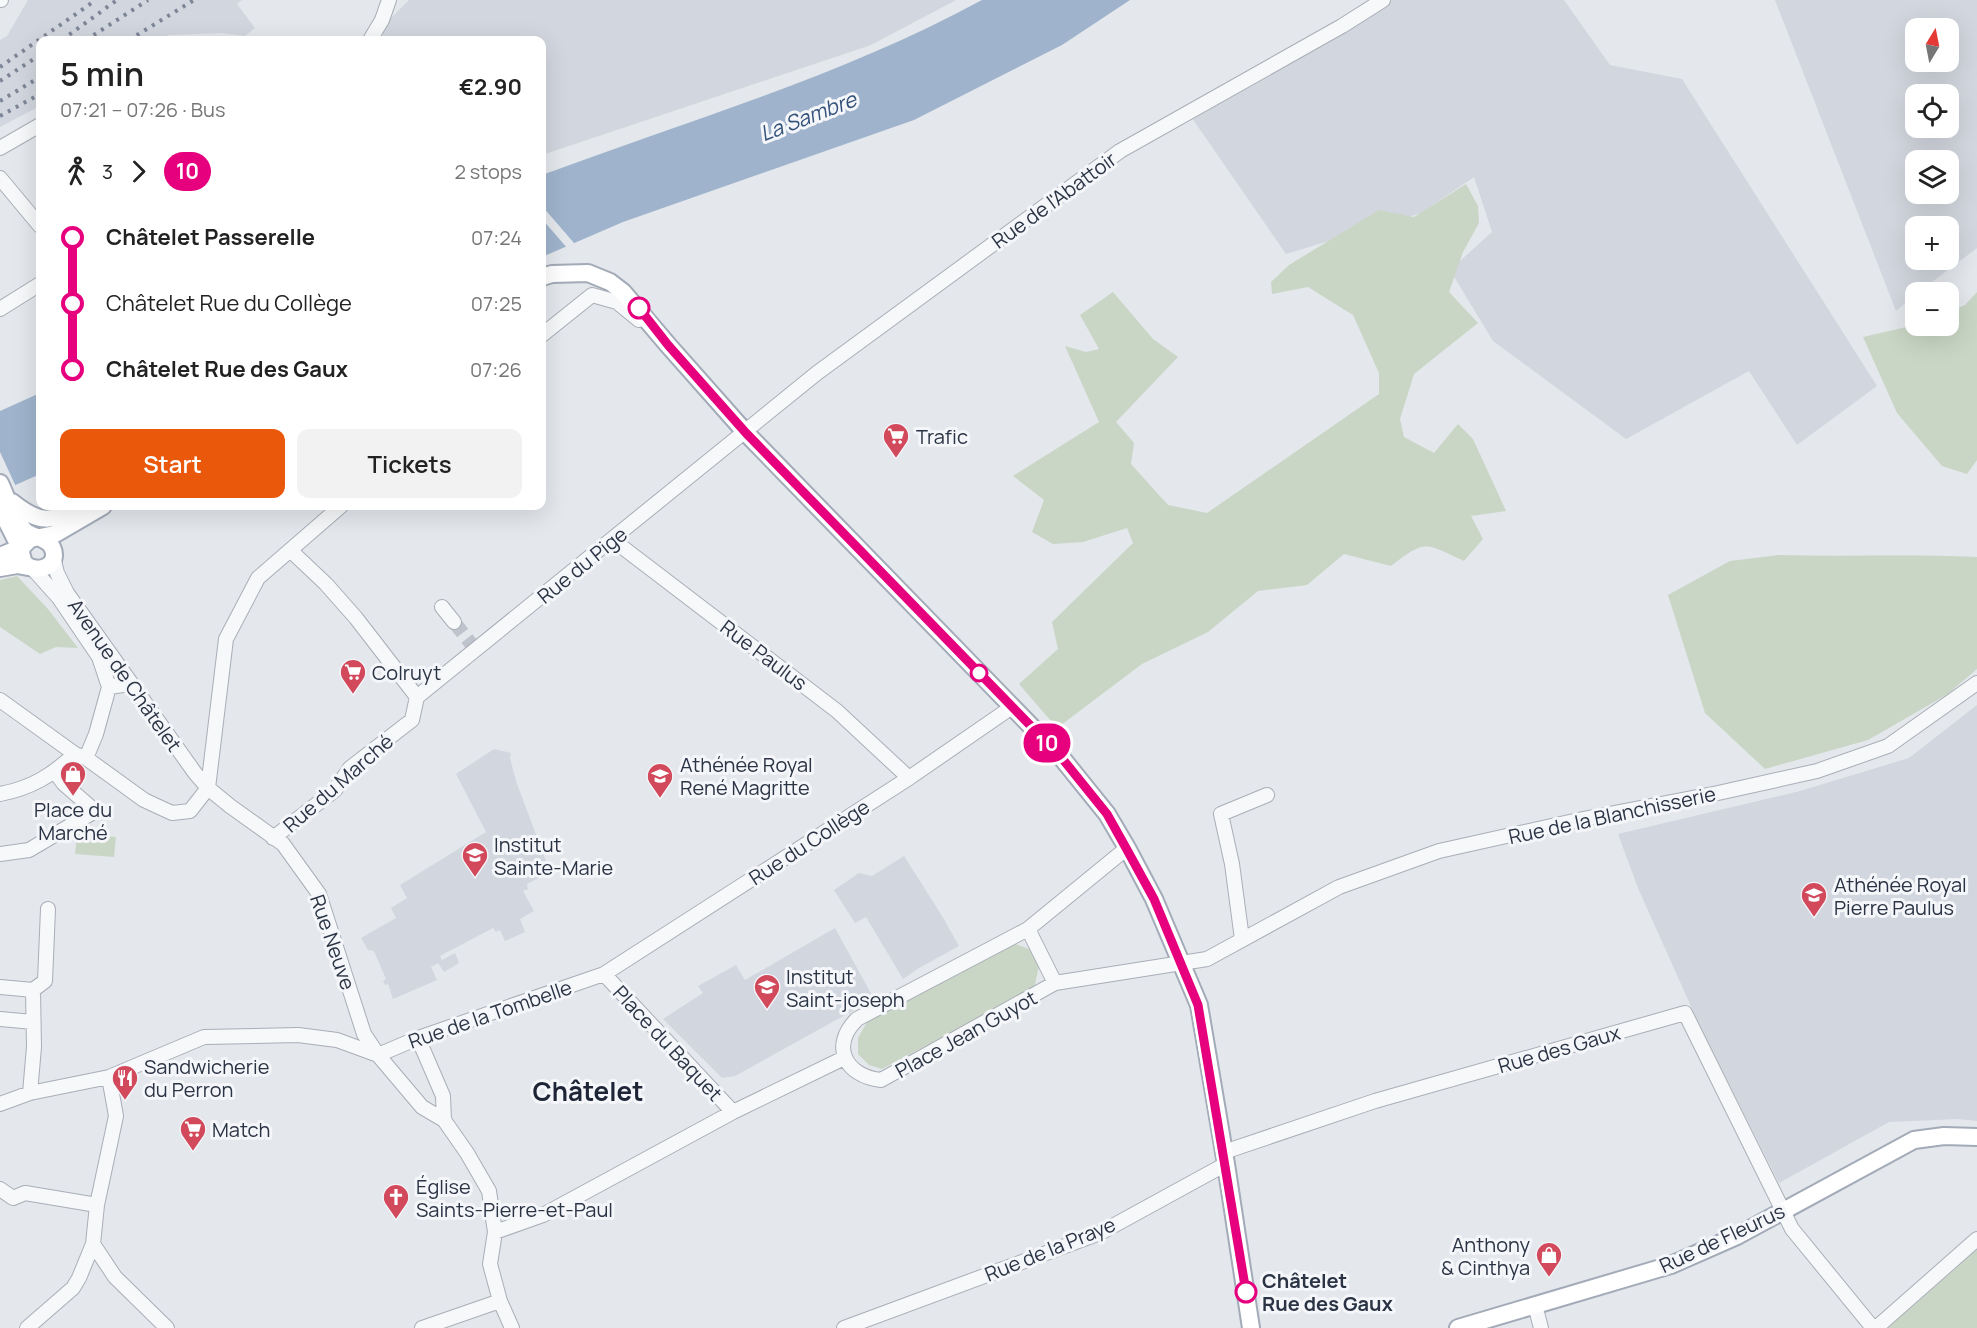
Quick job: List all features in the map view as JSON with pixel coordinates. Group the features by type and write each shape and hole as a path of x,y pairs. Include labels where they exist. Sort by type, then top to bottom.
{"main road":[{"path":"546,276 572,272 588,273 610,282 623,292 746,433 1061,757 1107,814 1154,899 1198,1005 1225,1158 1251,1328"},
{"path":"2,496 28,516 45,519 58,517 72,510"},
{"name":"Avenue de Châtelet","path":"2,496 26,532 49,542 53,556"},
{"name":"Avenue de Châtelet","path":"2,496 16,540 22,547 22,558 31,568"},
{"path":"0,556 22,547 30,539 55,534 96,510"},
{"path":"0,568 17,565 44,568 52,561 53,556"},
{"name":"Rue de Fleurus","path":"1458,1328 1671,1265 1737,1236 1914,1140 1944,1136 1977,1137"}],"street":[{"path":"372,36 389,0"},
{"name":"Rue de l'Abattoir","path":"746,433 817,374 1120,151 1342,26 1383,0"},
{"path":"0,148 36,127"},
{"path":"0,178 36,221"},
{"path":"0,309 36,286"},
{"path":"546,332 592,295 617,302 668,345"},
{"name":"Rue du Pige","path":"417,697 474,648 746,433"},
{"path":"0,700 144,800 172,813 190,811 208,788 226,639 258,578 336,510"},
{"name":"Rue Paulus","path":"613,540 837,711 909,778"},
{"path":"290,550 326,584 356,618 417,697"},
{"name":"Avenue de Châtelet","path":"53,556 57,573 67,592 130,684 208,788"},
{"name":"Avenue de Châtelet","path":"31,568 59,598 99,657 109,687"},
{"path":"442,607 454,622"},
{"name":"Rue de la Blanchisserie","path":"1055,984 1207,959 1339,887 1439,851 1817,771 1888,746 1977,683"},
{"path":"0,794 35,784 80,756 96,735 109,687 130,684"},
{"name":"Rue du Marché","path":"273,838 335,789 350,768 412,720 417,697"},
{"name":"Rue du Collège","path":"604,974 909,778 1012,707"},
{"path":"0,854 29,850 95,812 64,784 55,772"},
{"path":"208,788 273,838"},
{"path":"1242,939 1232,864 1221,814 1267,795"},
{"name":"Rue Neuve","path":"273,838 283,843 319,894 364,1034 378,1055 422,1107 444,1120"},
{"path":"495,1232 543,1215 733,1112 844,1058 845,1036 857,1019 1028,929 1126,848"},
{"path":"0,987 33,990 45,981 48,909"},
{"name":"Place Jean Guyot","path":"844,1058 855,1072 870,1079 881,1080 1055,984 1028,929"},
{"name":"Rue de la Tombelle","path":"378,1055 418,1038 604,974"},
{"name":"Place du Baquet","path":"604,974 733,1112"},
{"path":"30,1093 34,1047 33,990"},
{"name":"Rue des Gaux","path":"1225,1158 1375,1101 1686,1013 1783,1210"},
{"path":"0,1019 33,1022"},
{"path":"0,1104 30,1093 109,1077 204,1037 298,1035 337,1040 378,1055"},
{"path":"418,1038 443,1096 444,1120 489,1191 495,1232 490,1264 500,1301 512,1328"},
{"path":"27,1328 80,1278 93,1244 97,1205 116,1116 109,1077"},
{"name":"Rue de la Praye","path":"844,1328 879,1323 901,1306 1100,1233 1225,1158"},
{"path":"0,1189 13,1198 25,1193 97,1205"},
{"path":"1783,1210 1792,1229 1874,1328 1977,1239"},
{"path":"93,1244 115,1277 167,1328"},
{"path":"422,1328 500,1301"},
{"path":"1535,1305 1541,1328"}],"shaded area":[{"path":"28,0 242,0 237,4 255,28 245,36 222,33 167,36 36,36 36,108 0,127 0,40 7,36"},
{"path":"409,0 956,0 871,45 546,154 546,36 383,36 380,29"},
{"path":"1391,0 1564,0 1610,65 1682,79 1877,386 1797,445 1749,371 1626,439 1493,341 1450,270 1492,232 1474,177 1421,213 1286,254 1192,118"},
{"path":"1775,0 1977,0 1977,248 1959,262 1959,216 1905,216 1905,270 1948,270 1932,282 1905,282 1905,303 1896,311"},
{"name":"Athénée Royal Pierre Paulus","path":"1977,705 1977,1121 1958,1119 1889,1122 1779,1183 1697,1020 1638,888 1618,834 1800,791 1909,758"},
{"name":"Institut Sainte-Marie","path":"494,749 511,753 510,758 516,781 550,872 527,884 528,889 523,891 534,911 520,919 525,932 505,941 500,930 496,932 493,928 440,956 442,960 455,953 459,963 444,972 438,963 431,967 437,980 393,999 388,984 385,985 383,981 386,979 374,951 368,950 361,938 396,918 391,908 407,898 400,885 486,832 456,774"},
{"name":"Institut Saint-joseph","path":"904,856 959,946 903,979 866,917 855,923 834,890 859,873 872,876"},
{"name":"Institut Saint-joseph","path":"835,928 874,999 735,1076 722,1078 663,1019 703,993 698,986 736,965 745,980"}],"green space":[{"path":"1466,184 1478,206 1479,223 1463,252 1449,292 1478,323 1414,374 1400,419 1404,437 1434,453 1458,424 1473,439 1506,511 1471,516 1483,539 1464,561 1441,550 1426,547 1412,551 1391,566 1344,554 1307,585 1258,591 1208,632 1142,664 1057,728 1019,684 1058,649 1052,622 1133,543 1127,528 1083,542 1053,544 1032,532 1044,500 1013,476 1099,422 1065,346 1086,352 1099,349 1080,315 1113,292 1153,339 1178,357 1116,422 1134,443 1131,464 1168,505 1207,513 1379,394 1379,373 1353,315 1308,287 1272,294 1271,282 1289,265 1379,210 1414,217"},
{"path":"1977,292 1977,460 1967,474 1942,466 1897,413 1863,337 1905,327 1905,336 1959,336 1959,308 1965,305"},
{"path":"1779,555 1977,557 1977,669 1948,694 1868,740 1765,769 1705,713 1668,595 1730,561"},
{"path":"17,576 48,609 78,648 56,647 40,654 0,627 0,580"},
{"path":"77,834 116,837 114,857 75,854"},
{"path":"1013,943 1029,949 1039,966 1034,989 882,1069 869,1065 858,1054 858,1038 867,1022"},
{"path":"1977,1250 1977,1328 1888,1328 1899,1318"}],"water":[{"name":"La Sambre","path":"982,0 1130,0 1062,45 914,120 623,222 546,255 546,174 820,74 929,27"},
{"path":"36,395 36,476 0,492 0,411"}],"pier":[{"path":"546,211 576,246 568,249 546,224"},
{"path":"0,452 17,489 0,495"}],"tunnel":[{"path":"454,622 472,645"}],"railway":[{"path":"44,36 96,0"},
{"path":"68,36 117,0"},
{"path":"92,36 148,0"},
{"path":"136,36 194,0"},
{"path":"0,67 36,42"},
{"path":"0,81 36,58"},
{"path":"0,101 36,79"},
{"path":"0,116 36,96"}],"bus line":[{"name":"10","path":"639,308 648,322 746,433 1061,757 1107,814 1154,899 1198,1005 1246,1292"}],"place":[{"name":"Trafic","path":"896,459"},
{"name":"Colruyt","path":"353,695"},
{"name":"Place du Marché","path":"73,797"},
{"name":"Athénée Royal René Magritte","path":"660,799"},
{"name":"Institut Sainte-Marie","path":"475,878"},
{"name":"Athénée Royal Pierre Paulus","path":"1814,918"},
{"name":"Institut Saint-joseph","path":"767,1010"},
{"name":"Sandwicherie du Perron","path":"125,1101"},
{"name":"Match","path":"193,1152"},
{"name":"Église Saints-Pierre-et-Paul","path":"396,1220"},
{"name":"Anthony & Cinthya","path":"1549,1278"},
{"name":"Châtelet Rue des Gaux","path":"1246,1292"}],"district":[{"name":"Châtelet","path":"588,1091"}]}
